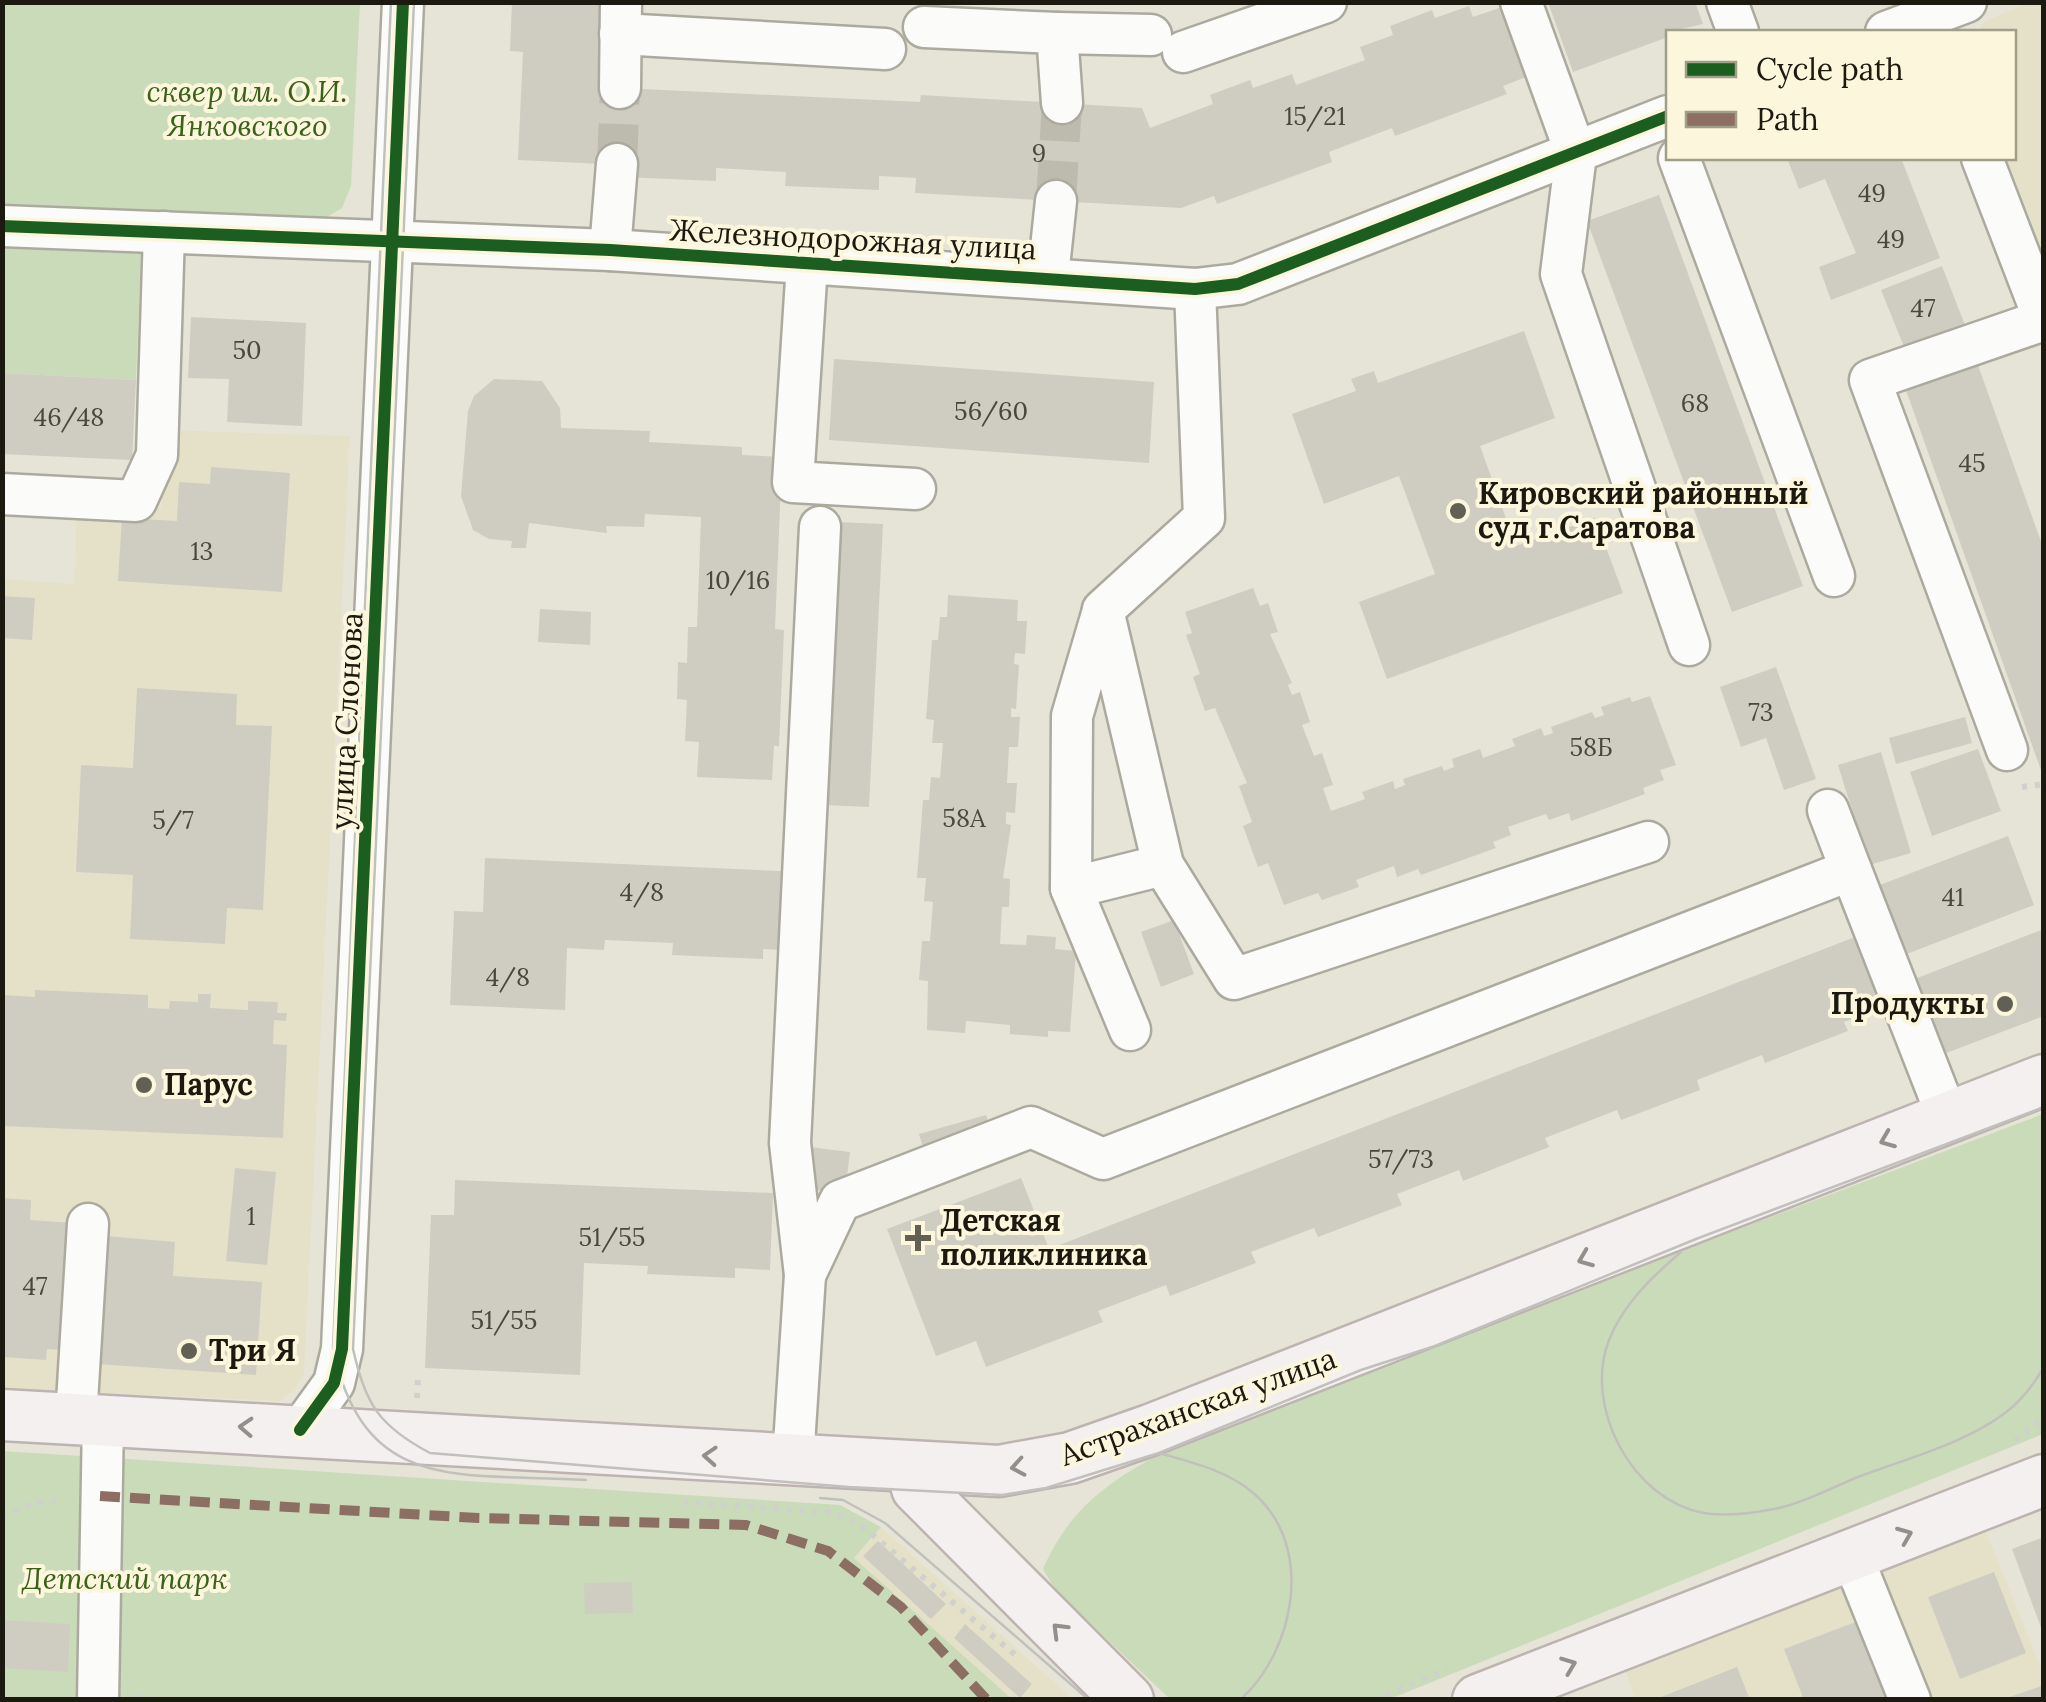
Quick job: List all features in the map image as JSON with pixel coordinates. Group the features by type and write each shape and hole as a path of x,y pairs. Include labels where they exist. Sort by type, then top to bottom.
{"main road":[{"name":"Астраханская улица","path":"2,1414 300,1430 398,1419 793,1460 999,1471 1070,1458 2044,1080"},
{"path":"912,1468 918,1488 1128,1700"},
{"path":"1478,1700 2044,1480"}],"street":[{"name":"улица Слонова","path":"300,1430 334,1383 342,1349 403,2"},
{"path":"924,27 1167,43 1326,2"},
{"path":"1521,2 1576,154 1561,274 1690,644"},
{"path":"1727,2 1737,30"},
{"path":"1891,30 1966,2"},
{"path":"620,88 620,18 885,49"},
{"path":"1056,34 1062,103"},
{"name":"Железнодорожная улица","path":"2,226 610,250 1048,276 1194,289 1238,284 1666,121"},
{"path":"1680,160 1834,576"},
{"path":"1983,160 2044,319 1870,380 2007,750"},
{"path":"610,250 617,164"},
{"path":"1048,276 1056,201"},
{"path":"2,494 136,501 157,455 164,232"},
{"path":"808,264 793,482 914,489"},
{"path":"1130,1030 1072,888 1072,716 1103,610 1204,518 1194,289"},
{"path":"793,1460 804,1274 790,1143 820,527"},
{"path":"1103,610 1163,866 1234,980 1648,842"},
{"path":"1828,810 1947,1116"},
{"path":"1072,888 1163,866"},
{"path":"804,1274 840,1201 1031,1127 1103,1160 1850,870"},
{"path":"88,1224 90,1419 117,1698"},
{"name":"улица Слонова","path":"342,1349 362,1408 398,1419"},
{"path":"1852,1556 1910,1700"}],"path":[{"path":"398,1419 418,1375"},
{"path":"2,1517 30,1504 100,1496"},
{"path":"670,1501 834,1514 856,1521 1020,1660"},
{"path":"117,1698 164,1698"}],"shaded area":[{"path":"2030,2 2043,3 2043,259 2007,160 2016,160 2016,30 1978,30 1985,21"},
{"path":"165,430 350,436 304,1373 295,1390 279,1401 3,1388 3,579 74,584 77,505 161,508"},
{"path":"881,1527 1071,1699 1012,1699 854,1558"},
{"path":"1985,1529 2043,1673 2043,1699 1635,1699 1624,1667"}],"green space":[{"name":"сквер им. О.И. Янковского","path":"3,3 360,3 351,186 342,208 324,219 3,204"},
{"path":"2,248 141,254 136,380 3,373"},
{"path":"2043,1114 2043,1434 1390,1699 1170,1699 1056,1591 1043,1569 1070,1523 1086,1505 1123,1476 1190,1437"},
{"name":"Детский парк","path":"2,1451 840,1505 881,1527 854,1558 1012,1699 3,1699"}],"building":[{"path":"512,2 603,2 600,87 920,102 921,95 1142,108 1150,128 1213,104 1210,95 1250,80 1253,88 1292,74 1296,85 1365,60 1360,47 1393,35 1390,26 1432,10 1435,18 1469,6 1473,17 1508,5 1534,74 1503,86 1507,94 1395,136 1392,128 1329,152 1332,162 1217,204 1214,196 1181,208 915,193 916,178 879,176 879,190 785,186 786,172 716,168 716,181 624,177 624,165 518,160 523,52 510,51"},
{"path":"1695,2 1703,24 1666,30 1666,38 1573,72 1549,5"},
{"path":"1788,160 1902,160 1940,258 1831,300 1819,267 1856,253 1825,179 1799,189"},
{"path":"1659,195 1803,586 1732,612 1587,221"},
{"path":"1942,266 1965,325 1905,349 1881,290"},
{"path":"191,317 306,323 302,426 227,422 229,379 188,378"},
{"name":"Кировский районный суд г.Саратова","path":"1524,331 1555,418 1480,446 1516,546 1595,518 1623,593 1387,679 1359,602 1435,574 1399,476 1324,504 1292,414 1356,391 1351,379 1374,371 1378,383"},
{"path":"1974,354 2044,550 2043,776 1902,379"},
{"path":"834,359 1154,382 1149,463 829,440"},
{"path":"2,373 136,380 132,460 2,454"},
{"path":"494,379 542,381 560,408 561,428 650,431 649,442 742,447 742,455 782,457 775,629 784,630 779,746 774,746 772,780 697,777 699,742 685,741 687,700 677,699 678,662 687,663 688,627 697,627 701,517 645,514 644,527 606,526 607,533 529,523 526,548 511,548 512,541 489,539 473,530 461,496 468,411 474,396"},
{"path":"211,467 290,473 282,592 118,581 122,518 177,521 179,482 210,484"},
{"path":"838,522 883,524 869,807 824,805"},
{"path":"1253,588 1260,606 1268,603 1278,632 1270,634 1292,683 1288,685 1292,695 1300,692 1310,722 1302,725 1314,756 1322,753 1333,785 1323,788 1331,811 1365,799 1362,792 1393,781 1395,789 1405,785 1403,779 1442,766 1444,771 1454,767 1452,759 1480,749 1483,758 1515,746 1512,739 1541,728 1544,736 1553,733 1551,727 1592,712 1595,718 1604,715 1601,707 1630,697 1632,702 1650,696 1676,765 1660,770 1664,780 1643,788 1645,794 1571,821 1569,813 1549,820 1546,814 1508,827 1511,835 1493,842 1496,848 1421,875 1418,869 1397,877 1394,866 1356,880 1359,887 1322,900 1318,893 1284,905 1268,863 1258,867 1243,826 1252,822 1239,786 1247,783 1215,708 1205,711 1193,677 1200,674 1186,635 1192,633 1185,612"},
{"path":"948,595 1018,600 1017,621 1027,621 1025,654 1015,653 1014,664 1019,665 1016,709 1011,708 1011,717 1020,717 1018,747 1009,747 1007,783 1017,783 1015,813 1006,812 1006,824 1011,825 1003,878 1010,879 1009,907 1002,907 1000,944 1026,945 1027,935 1056,937 1055,949 1076,951 1070,1032 1048,1031 1048,1037 1010,1034 1010,1025 966,1021 965,1033 927,1030 928,981 919,980 922,941 930,941 933,902 924,901 926,878 917,878 923,800 929,800 931,777 940,778 943,743 932,743 934,720 926,719 932,640 938,640 940,617 947,617"},
{"path":"2,596 35,598 32,640 2,638"},
{"path":"540,609 591,612 590,645 538,642"},
{"path":"1776,667 1816,779 1784,790 1766,738 1741,747 1720,687"},
{"path":"137,688 237,694 236,725 272,726 263,910 227,908 225,944 130,939 133,875 76,872 81,765 133,768"},
{"path":"1965,717 1972,743 1896,764 1889,738"},
{"path":"1978,749 2001,811 1932,836 1910,772"},
{"path":"1881,752 1911,853 1869,865 1838,765"},
{"path":"2008,836 2034,905 1899,957 1872,888"},
{"path":"485,858 801,872 798,951 763,949 763,959 672,955 673,943 605,940 604,950 567,948 565,1010 450,1005 454,911 483,912"},
{"path":"1174,920 1194,974 1161,987 1141,932"},
{"path":"2044,929 2044,1016 1941,1055 1912,980"},
{"path":"1855,937 1882,1008 1844,1022 1848,1031 1765,1063 1762,1055 1697,1080 1700,1090 1621,1120 1617,1110 1545,1138 1549,1147 1463,1181 1459,1170 1397,1194 1402,1205 1318,1237 1314,1228 1251,1252 1256,1263 1170,1296 1166,1285 1098,1311 1103,1322 986,1367 976,1341 936,1356 887,1229 1021,1178 1049,1249"},
{"name":"Парус","path":"35,990 148,995 148,1008 169,1009 170,1001 198,1002 198,994 211,994 210,1008 248,1010 248,1001 278,1002 277,1013 287,1013 286,1021 274,1020 273,1044 287,1045 283,1138 2,1126 3,995 35,997"},
{"path":"986,1115 994,1141 927,1160 919,1134"},
{"path":"802,1146 850,1152 845,1193 798,1188"},
{"path":"235,1168 276,1172 267,1265 226,1261"},
{"path":"455,1180 773,1193 770,1270 735,1268 735,1278 647,1274 648,1266 584,1263 580,1375 425,1368 431,1215 454,1215"},
{"path":"2,1198 31,1200 30,1220 72,1223 65,1350 47,1349 46,1360 2,1357"},
{"path":"106,1236 175,1242 173,1276 262,1282 256,1375 97,1364"},
{"path":"2044,1537 2044,1633 2043,1633 2012,1549"},
{"path":"878,1541 946,1604 931,1619 863,1556"},
{"path":"1994,1572 2026,1653 1960,1679 1928,1597"},
{"path":"632,1582 633,1613 585,1614 584,1583"},
{"path":"2,1620 70,1624 68,1672 2,1668"},
{"path":"1861,1620 1892,1700 1804,1700 1784,1649"},
{"path":"965,1624 1032,1684 1020,1698 954,1638"},
{"path":"1737,1667 1750,1700 1656,1700 1656,1699"},
{"path":"2044,1685 2044,1700 2004,1699"}],"tunnel":[{"path":"617,164 620,88"},
{"path":"1056,201 1062,103"}],"tram line":[{"path":"391,2 333,1349 348,1397 369,1431 395,1453 425,1467 460,1474 586,1480"},
{"path":"414,2 353,1349 370,1399 398,1433 430,1453 849,1487 1002,1495 1046,1488 1159,1453 1696,1239 2044,1107"},
{"path":"2044,1202 2044,1252"},
{"path":"1681,1252 1622,1314 1609,1340 1603,1366 1603,1393 1620,1447 1635,1470 1678,1505 1704,1513 1742,1514 1809,1498 1989,1424 2027,1392 2044,1367"},
{"path":"1159,1453 1242,1484 1272,1514 1285,1540 1291,1568 1291,1598 1285,1627 1259,1679 1240,1700"},
{"path":"820,1498 843,1500 885,1523 1089,1700"}],"marked path":[{"path":"100,1496 478,1518 746,1525 828,1551 901,1607 987,1700"}],"cycle path":[{"path":"300,1430 334,1383 342,1349 403,2"},
{"path":"2,226 610,250 1195,289 1238,284 1666,117"}],"place":[{"name":"Кировский районный суд г.Саратова","path":"1458,511"},
{"name":"Продукты","path":"2005,1004"},
{"name":"Парус","path":"144,1085"},
{"name":"Детская поликлиника","path":"918,1238"},
{"name":"Три Я","path":"189,1351"}]}
